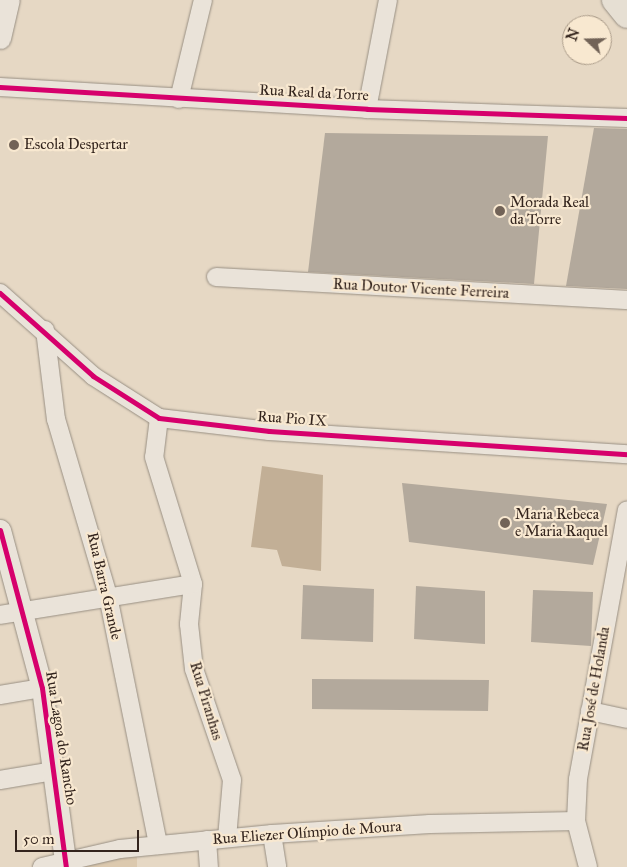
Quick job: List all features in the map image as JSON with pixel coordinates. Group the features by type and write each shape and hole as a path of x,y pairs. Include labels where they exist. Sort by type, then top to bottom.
{"main road":[{"path":"615,0 627,15"}],"street":[{"path":"0,38 9,0"},
{"path":"179,99 203,0"},
{"path":"367,109 388,0"},
{"name":"Rua Real da Torre","path":"0,87 367,109 627,118"},
{"name":"Rua Doutor Vicente Ferreira","path":"216,277 627,300"},
{"name":"Rua Pio IX","path":"0,292 45,330 93,376 159,418 269,431 627,454"},
{"name":"Rua Barra Grande","path":"45,330 56,419 108,596 158,845"},
{"name":"Rua Piranhas","path":"159,418 154,457 193,584 188,624 194,670 232,780 226,838"},
{"name":"Rua José de Holanda","path":"588,867 576,821 578,779 627,510"},
{"name":"Rua Lagoa do Rancho","path":"0,530 23,610 42,688 66,866"},
{"path":"0,615 108,596 193,584"},
{"path":"0,695 42,688"},
{"path":"590,711 627,719"},
{"path":"0,780 54,771"},
{"name":"Rua Eliezer Olímpio de Moura","path":"42,867 66,866 120,849 272,834 430,824 576,821"},
{"path":"272,834 277,867"},
{"path":"207,840 209,867"}],"shaded area":[{"path":"262,466 323,475 321,571 282,566 277,550 251,547"},
{"path":"137,856 137,867 81,867 88,863"}],"building":[{"path":"594,128 627,129 627,289 566,286"},
{"path":"325,133 548,136 534,284 308,272"},
{"name":"Maria Rebeca e Maria Raquel","path":"402,483 607,504 593,565 409,542"},
{"path":"303,585 374,589 373,642 301,639"},
{"path":"416,586 485,591 485,644 414,639"},
{"path":"533,590 593,592 591,646 531,642"},
{"path":"312,679 489,680 488,711 312,709"}],"cycle path":[{"path":"0,87 367,109 627,118"},
{"path":"0,293 93,376 159,418 269,431 627,454"},
{"path":"0,530 42,688 66,867"}],"place":[{"name":"Escola Despertar","path":"14,145"},
{"name":"Morada Real da Torre","path":"500,211"},
{"name":"Maria Rebeca e Maria Raquel","path":"505,523"}]}
